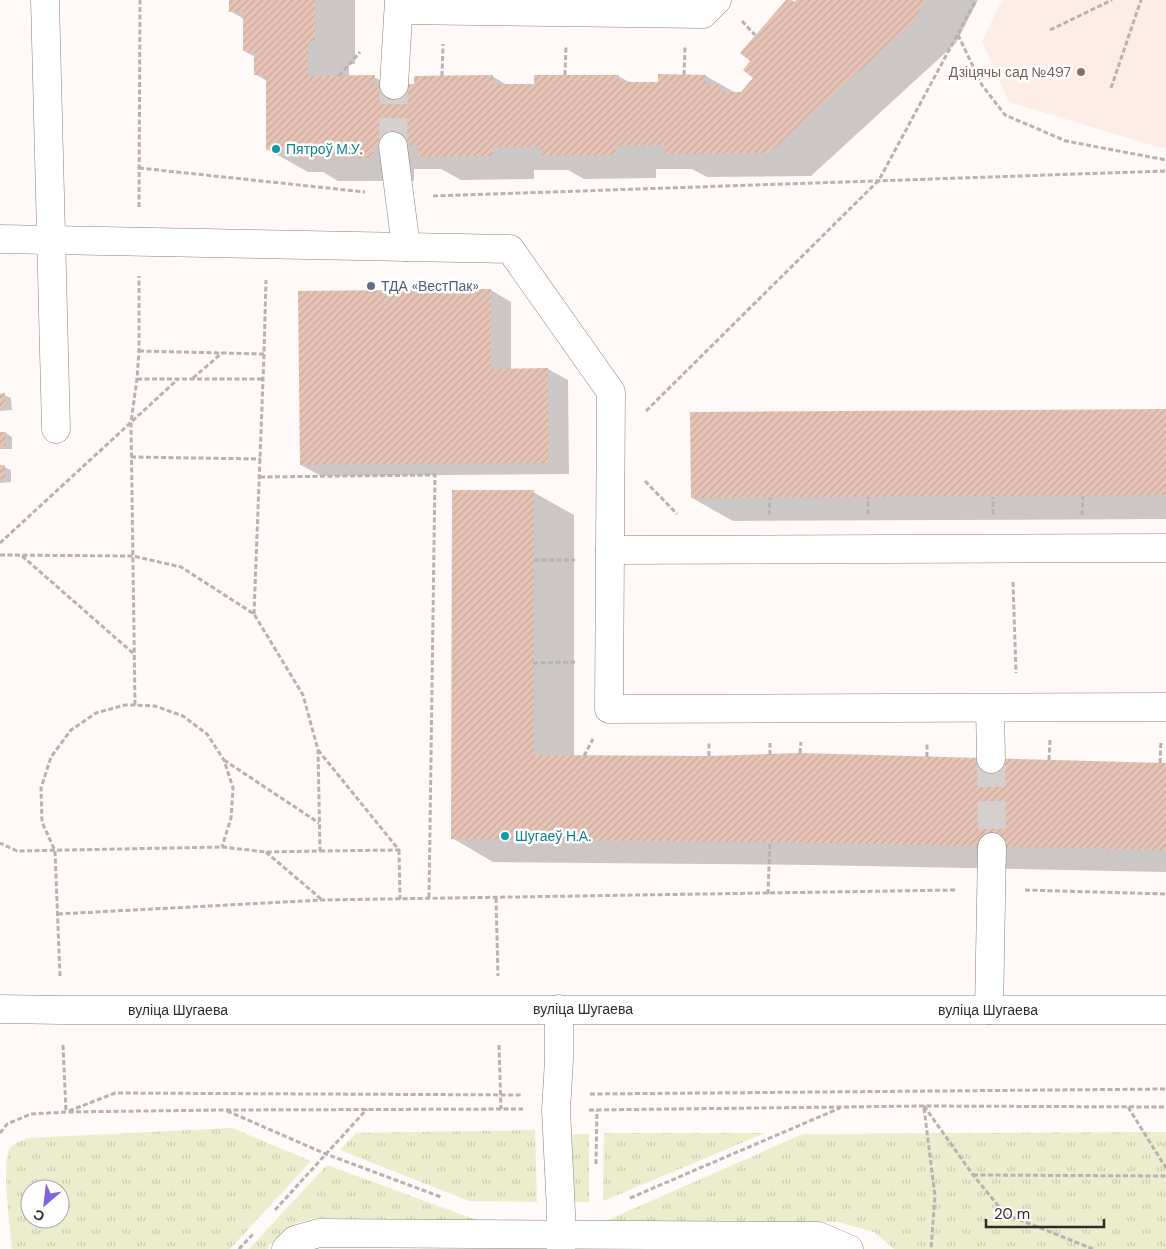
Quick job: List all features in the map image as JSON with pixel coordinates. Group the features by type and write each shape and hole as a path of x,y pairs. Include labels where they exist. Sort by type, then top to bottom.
{"street":[{"path":"45,0 56,429"},
{"path":"394,85 399,5 703,14 717,0"},
{"path":"393,146 406,247"},
{"path":"0,239 510,249 611,392 609,709 1166,707"},
{"path":"610,555 711,549 1166,548"},
{"path":"990,708 991,759"},
{"path":"989,1010 992,847"},
{"name":"вуліца Шугаева","path":"0,1009 1166,1010"},
{"path":"560,1009 557,1102 561,1242"},
{"path":"286,1249 295,1240 319,1233 561,1242 818,1243 849,1238 865,1244 871,1249"},
{"path":"818,1243 849,1249"}],"path":[{"path":"135,705 131,422 139,351 140,0"},
{"path":"711,549 611,445 879,180 976,0"},
{"path":"1050,30 1112,0"},
{"path":"1111,88 1141,0"},
{"path":"958,34 982,85 1004,116 1066,140 1166,160"},
{"path":"139,168 400,197 1166,171"},
{"path":"254,614 264,379 267,244"},
{"path":"139,351 264,354"},
{"path":"193,379 222,353"},
{"path":"137,379 264,379"},
{"path":"0,543 178,379"},
{"path":"131,457 261,459"},
{"path":"260,477 435,476 429,898"},
{"path":"534,560 610,555"},
{"path":"0,556 133,556 181,567 254,614 303,694 318,750 320,852"},
{"path":"21,556 134,654"},
{"path":"1013,586 1016,668"},
{"path":"534,663 609,662"},
{"path":"222,847 231,818 233,788 224,760 207,734 183,716 155,706 135,705 125,705 96,713 71,730 51,757 41,788 42,822 55,851 58,914 322,900 429,898 991,890 1166,894"},
{"path":"318,750 399,850 400,899"},
{"path":"224,760 319,824"},
{"path":"768,894 770,842"},
{"path":"0,843 17,851 222,847 266,852 399,850"},
{"path":"266,852 322,900"},
{"path":"0,1133 7,1124 31,1114 66,1112 367,1109 557,1102 1166,1089"},
{"path":"66,1112 115,1093 557,1102 1166,1107"},
{"path":"923,1106 973,1175 1005,1214 1093,1249"},
{"path":"923,1106 935,1196 931,1249"},
{"path":"1128,1107 1166,1168"},
{"path":"273,1212 367,1109"},
{"path":"973,1175 1166,1176"},
{"path":"239,1249 259,1227"}],"shaded area":[{"name":"Дзіцячы сад №497","path":"1002,0 1166,0 1166,147 1161,148 1009,102 982,41"}],"green space":[{"path":"232,1128 311,1161 230,1249 12,1249 6,1170 9,1150 17,1142 28,1138"},
{"path":"535,1130 537,1202 469,1201 340,1150 356,1133"},
{"path":"1166,1132 1166,1249 894,1249 874,1232 838,1222 601,1223 803,1134"},
{"path":"604,1133 765,1133 603,1201"},
{"path":"572,1134 589,1134 589,1202 572,1202"},
{"path":"327,1165 482,1222 315,1218 297,1223 269,1245 267,1249 249,1249"}],"building":[{"path":"229,0 315,0 315,41 308,41 308,76 375,75 374,85 394,85 414,84 414,76 493,75 493,84 534,84 534,75 619,75 619,82 658,82 658,74 706,75 706,85 720,85 721,92 741,92 753,78 743,70 750,61 740,53 786,0 795,2 796,0 925,0 915,20 769,153 665,154 665,145 615,146 615,155 542,156 541,147 493,147 493,156 419,157 419,145 373,146 373,158 296,158 296,149 266,150 266,75 254,75 254,52 243,51 243,12 229,12"},
{"path":"491,289 491,369 548,368 549,463 300,465 298,291"},
{"path":"5,393 5,407 0,408 0,394"},
{"path":"1166,409 1166,495 691,498 690,412"},
{"path":"0,432 6,432 6,446 0,446"},
{"path":"0,465 5,465 5,479 0,479"},
{"path":"452,490 534,490 534,755 709,756 800,753 1166,763 1166,850 770,842 451,839"}],"tunnel":[{"path":"393,146 394,85"},
{"path":"991,759 992,847"}],"place":[{"name":"Дзіцячы сад №497","path":"1081,72"},
{"name":"Пятроў М.У.","path":"276,149"},
{"name":"ТДА «ВестПак»","path":"371,286"},
{"name":"Шугаеў Н.А.","path":"505,836"}]}
